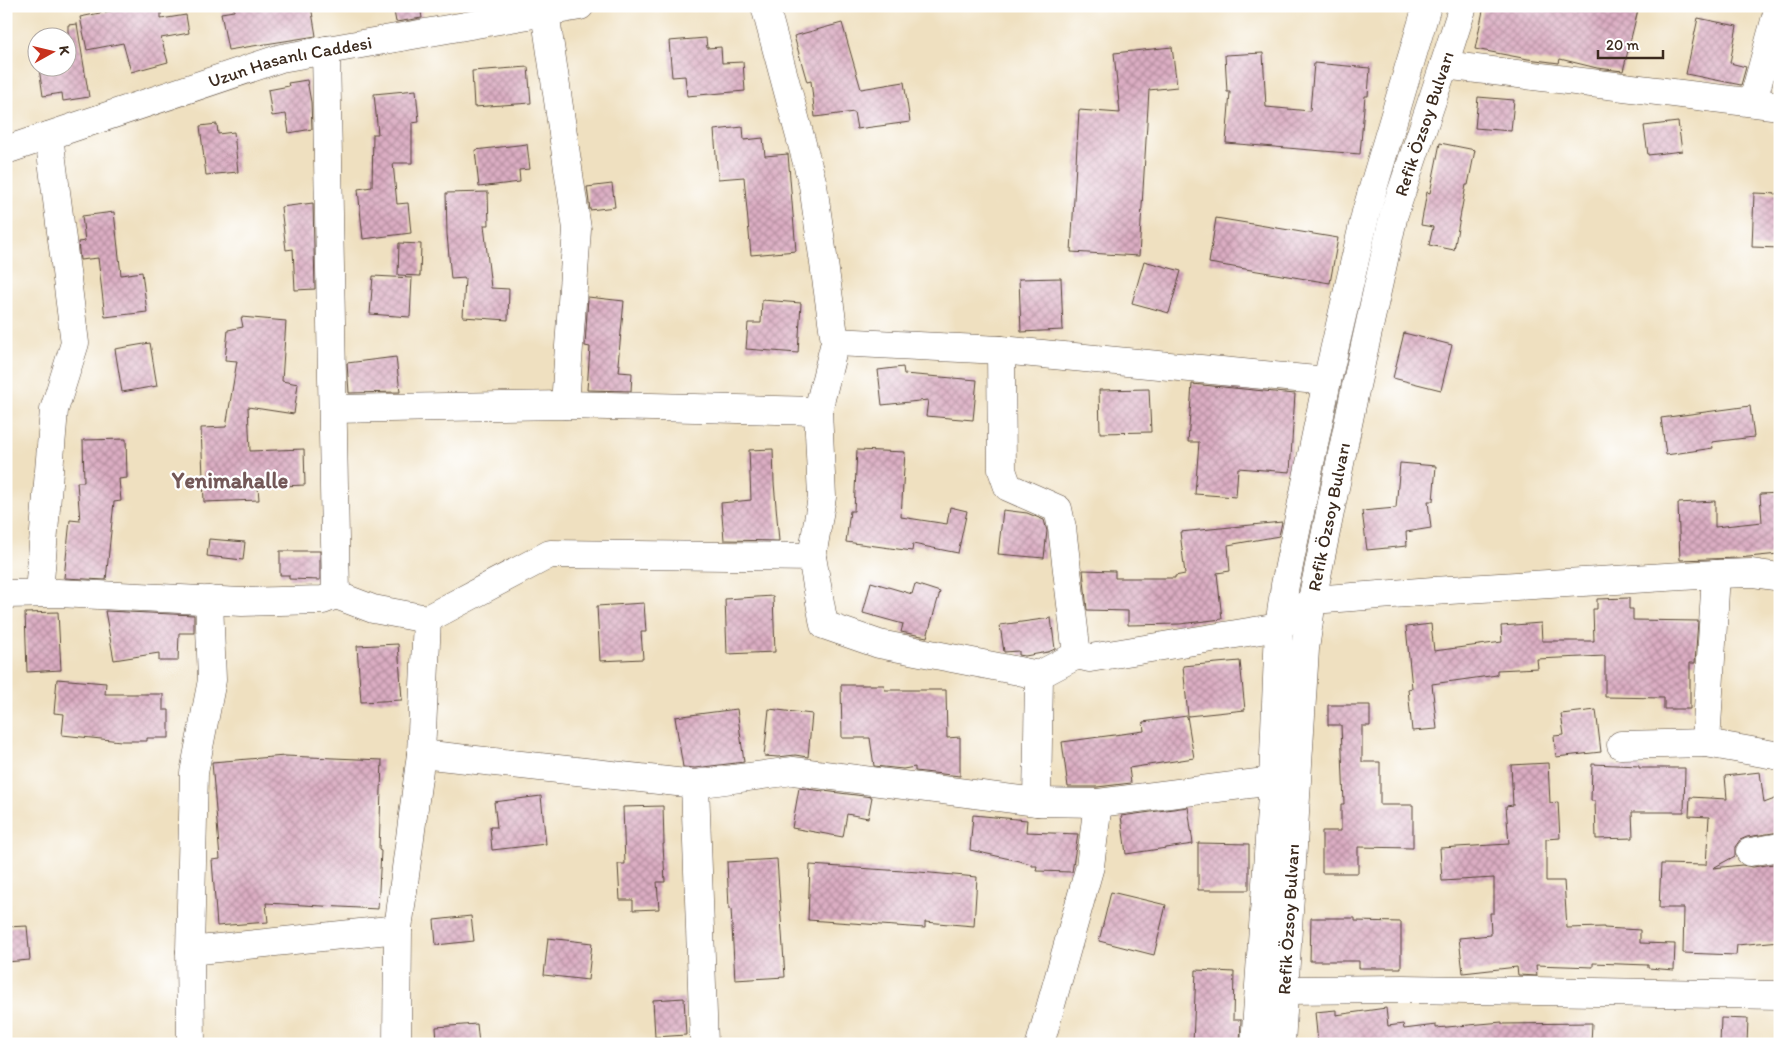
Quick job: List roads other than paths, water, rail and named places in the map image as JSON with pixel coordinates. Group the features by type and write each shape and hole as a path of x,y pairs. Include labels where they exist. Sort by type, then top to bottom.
{"street":[{"name":"Uzun Hasanlı Caddesi","path":"6,150 281,58 326,50 459,16 545,12 580,6"},
{"path":"765,6 813,185 835,342 818,411 822,497 812,557 824,625 879,644 1039,675 1077,656 1090,658 1279,627 1312,600 1443,590 1716,574 1752,573 1780,577"},
{"name":"Refik Özsoy Bulvarı","path":"1256,1044 1273,780 1279,627 1287,576 1327,381 1366,212 1427,6"},
{"name":"Refik Özsoy Bulvarı","path":"1281,1044 1306,649 1312,600 1394,214 1463,6"},
{"path":"1753,101 1779,6"},
{"path":"545,12 577,229 565,405"},
{"path":"326,50 336,595"},
{"path":"1444,65 1753,101 1780,106"},
{"path":"39,593 54,410 75,344 49,136"},
{"path":"835,342 1001,350 1327,381"},
{"path":"1001,350 1002,470 1008,487 1058,509 1062,528 1077,656"},
{"path":"333,409 565,405 818,411"},
{"path":"6,594 39,593 242,602 323,600 336,595 374,609 427,619 550,554 812,557"},
{"path":"1706,743 1716,574"},
{"path":"191,1044 190,951 194,773 212,680 209,600"},
{"path":"397,1044 398,929 421,754 427,619"},
{"path":"1037,802 1039,675"},
{"path":"1622,745 1706,743 1780,756"},
{"path":"421,754 696,784 793,771 1037,802 1098,803 1273,780"},
{"path":"696,784 704,1044"},
{"path":"1040,1044 1090,866 1098,803"},
{"path":"1750,852 1780,847"},
{"path":"190,951 398,929"},
{"path":"1283,990 1403,989 1780,996"}],"district":[{"name":"Yenimahalle","path":"230,480"}]}
